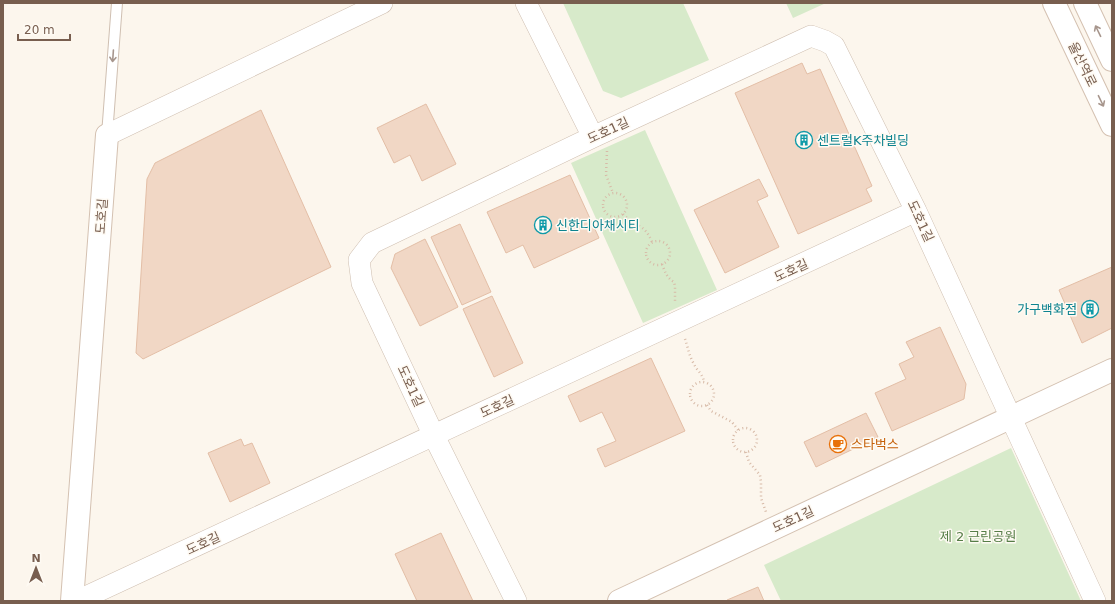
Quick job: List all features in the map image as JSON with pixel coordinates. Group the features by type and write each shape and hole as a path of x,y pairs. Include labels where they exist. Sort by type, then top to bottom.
{"street":[{"path":"107,135 382,3"},
{"path":"526,3 600,133"},
{"name":"울산역로","path":"1054,3 1112,124"},
{"path":"1085,3 1112,60"},
{"name":"도호1길","path":"516,601 434,436 362,283 359,260 372,243 600,133 810,36 834,46 916,211 1095,601"},
{"name":"도호길","path":"72,601 107,135"},
{"name":"도호길","path":"77,601 916,211"},
{"name":"도호1길","path":"619,601 1112,370"}],"lane":[{"path":"107,135 117,3"}],"path":[{"path":"600,133 606,175 613,194"},
{"path":"609,195 621,195 626,200 627,208 623,214 620,217 612,217 605,213 603,209 604,201 609,195"},
{"path":"623,214 629,221 645,229 652,242"},
{"path":"660,241 666,245 670,256 666,262 654,265 648,260 646,256 646,248 652,242 660,241"},
{"path":"704,382 713,388 714,396 707,405 699,405 692,401 689,393 696,383 704,382"},
{"path":"707,405 711,411 732,422 738,430"},
{"path":"748,428 754,432 758,442 754,449 746,452 738,450 734,443 734,435 738,430 748,428"},
{"path":"746,452 749,462 760,475 760,498 772,529"}],"green space":[{"path":"563,3 683,3 709,60 621,98 603,91"},
{"path":"786,3 826,3 793,18"},
{"path":"645,130 717,290 643,323 571,163"},
{"name":"제 2 근린공원","path":"1011,448 1081,601 781,601 764,565"}],"building":[{"name":"센트럴K주차빌딩","path":"802,63 807,74 820,69 872,186 866,189 872,201 798,234 735,93"},
{"path":"426,104 456,164 422,181 410,155 394,163 377,128"},
{"path":"261,110 331,267 143,359 136,353 147,179 155,163"},
{"name":"신한디아채시티","path":"570,175 599,238 534,268 523,245 506,253 487,212"},
{"path":"759,179 768,196 757,201 779,247 725,273 694,210"},
{"path":"460,224 491,292 462,305 431,237"},
{"path":"425,239 458,307 420,326 391,268 395,254"},
{"name":"가구백화점","path":"1112,267 1112,328 1082,343 1059,290"},
{"path":"492,296 523,363 494,377 463,309"},
{"path":"940,327 966,384 964,399 892,431 875,393 906,379 899,364 914,357 906,342"},
{"path":"651,358 685,431 605,467 597,449 616,441 602,412 580,422 568,396"},
{"path":"866,413 878,437 816,467 804,442"},
{"path":"241,439 244,446 252,443 270,483 230,502 208,453"},
{"path":"441,533 473,601 417,601 395,554"},
{"path":"758,587 764,601 726,601 727,600"}],"place":[{"name":"센트럴K주차빌딩","path":"804,140"},
{"name":"신한디아채시티","path":"543,225"},
{"name":"가구백화점","path":"1090,309"},
{"name":"스타벅스","path":"838,444"}]}
